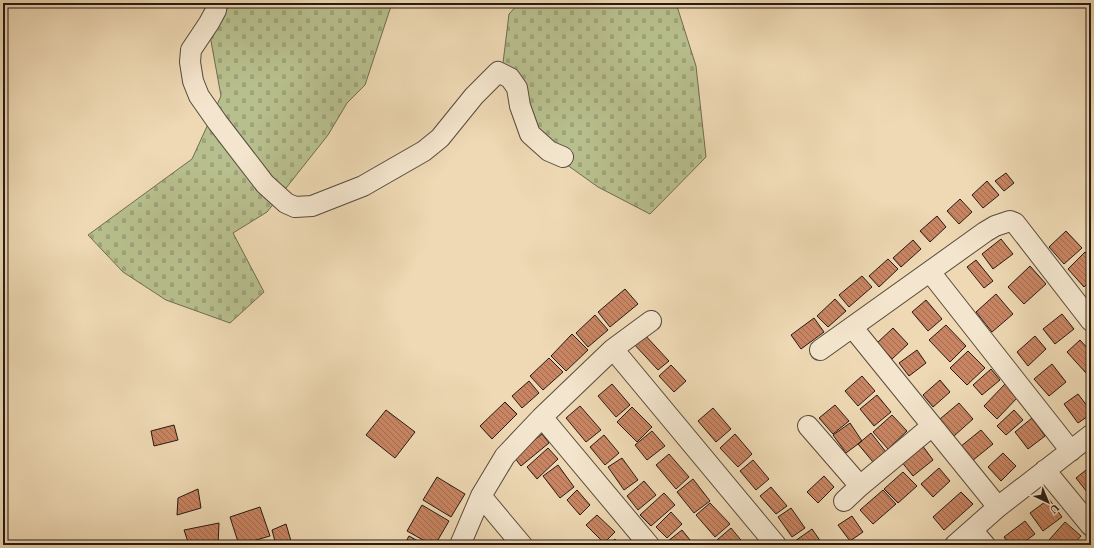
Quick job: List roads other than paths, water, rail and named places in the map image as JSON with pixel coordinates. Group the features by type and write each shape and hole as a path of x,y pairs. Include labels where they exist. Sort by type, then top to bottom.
{"street":[{"path":"217,3 216,10 209,23 191,50 190,62 193,81 199,96 218,123 265,184 286,203 295,207 312,206 362,186 424,151 440,138 474,96 498,72 510,78 517,88 520,106 530,134 549,151 563,157"},
{"path":"820,350 853,328 985,232 995,226 1010,221 1015,223 1091,321"},
{"path":"930,272 1071,451"},
{"path":"460,545 481,496 505,456 542,417 613,349 651,321"},
{"path":"853,328 998,507"},
{"path":"613,349 776,545"},
{"path":"542,417 649,545"},
{"path":"808,426 860,486"},
{"path":"844,501 932,426"},
{"path":"956,545 998,507 1091,435"},
{"path":"1045,470 1091,526"},
{"path":"481,496 522,545"},
{"path":"972,530 985,545"}]}
